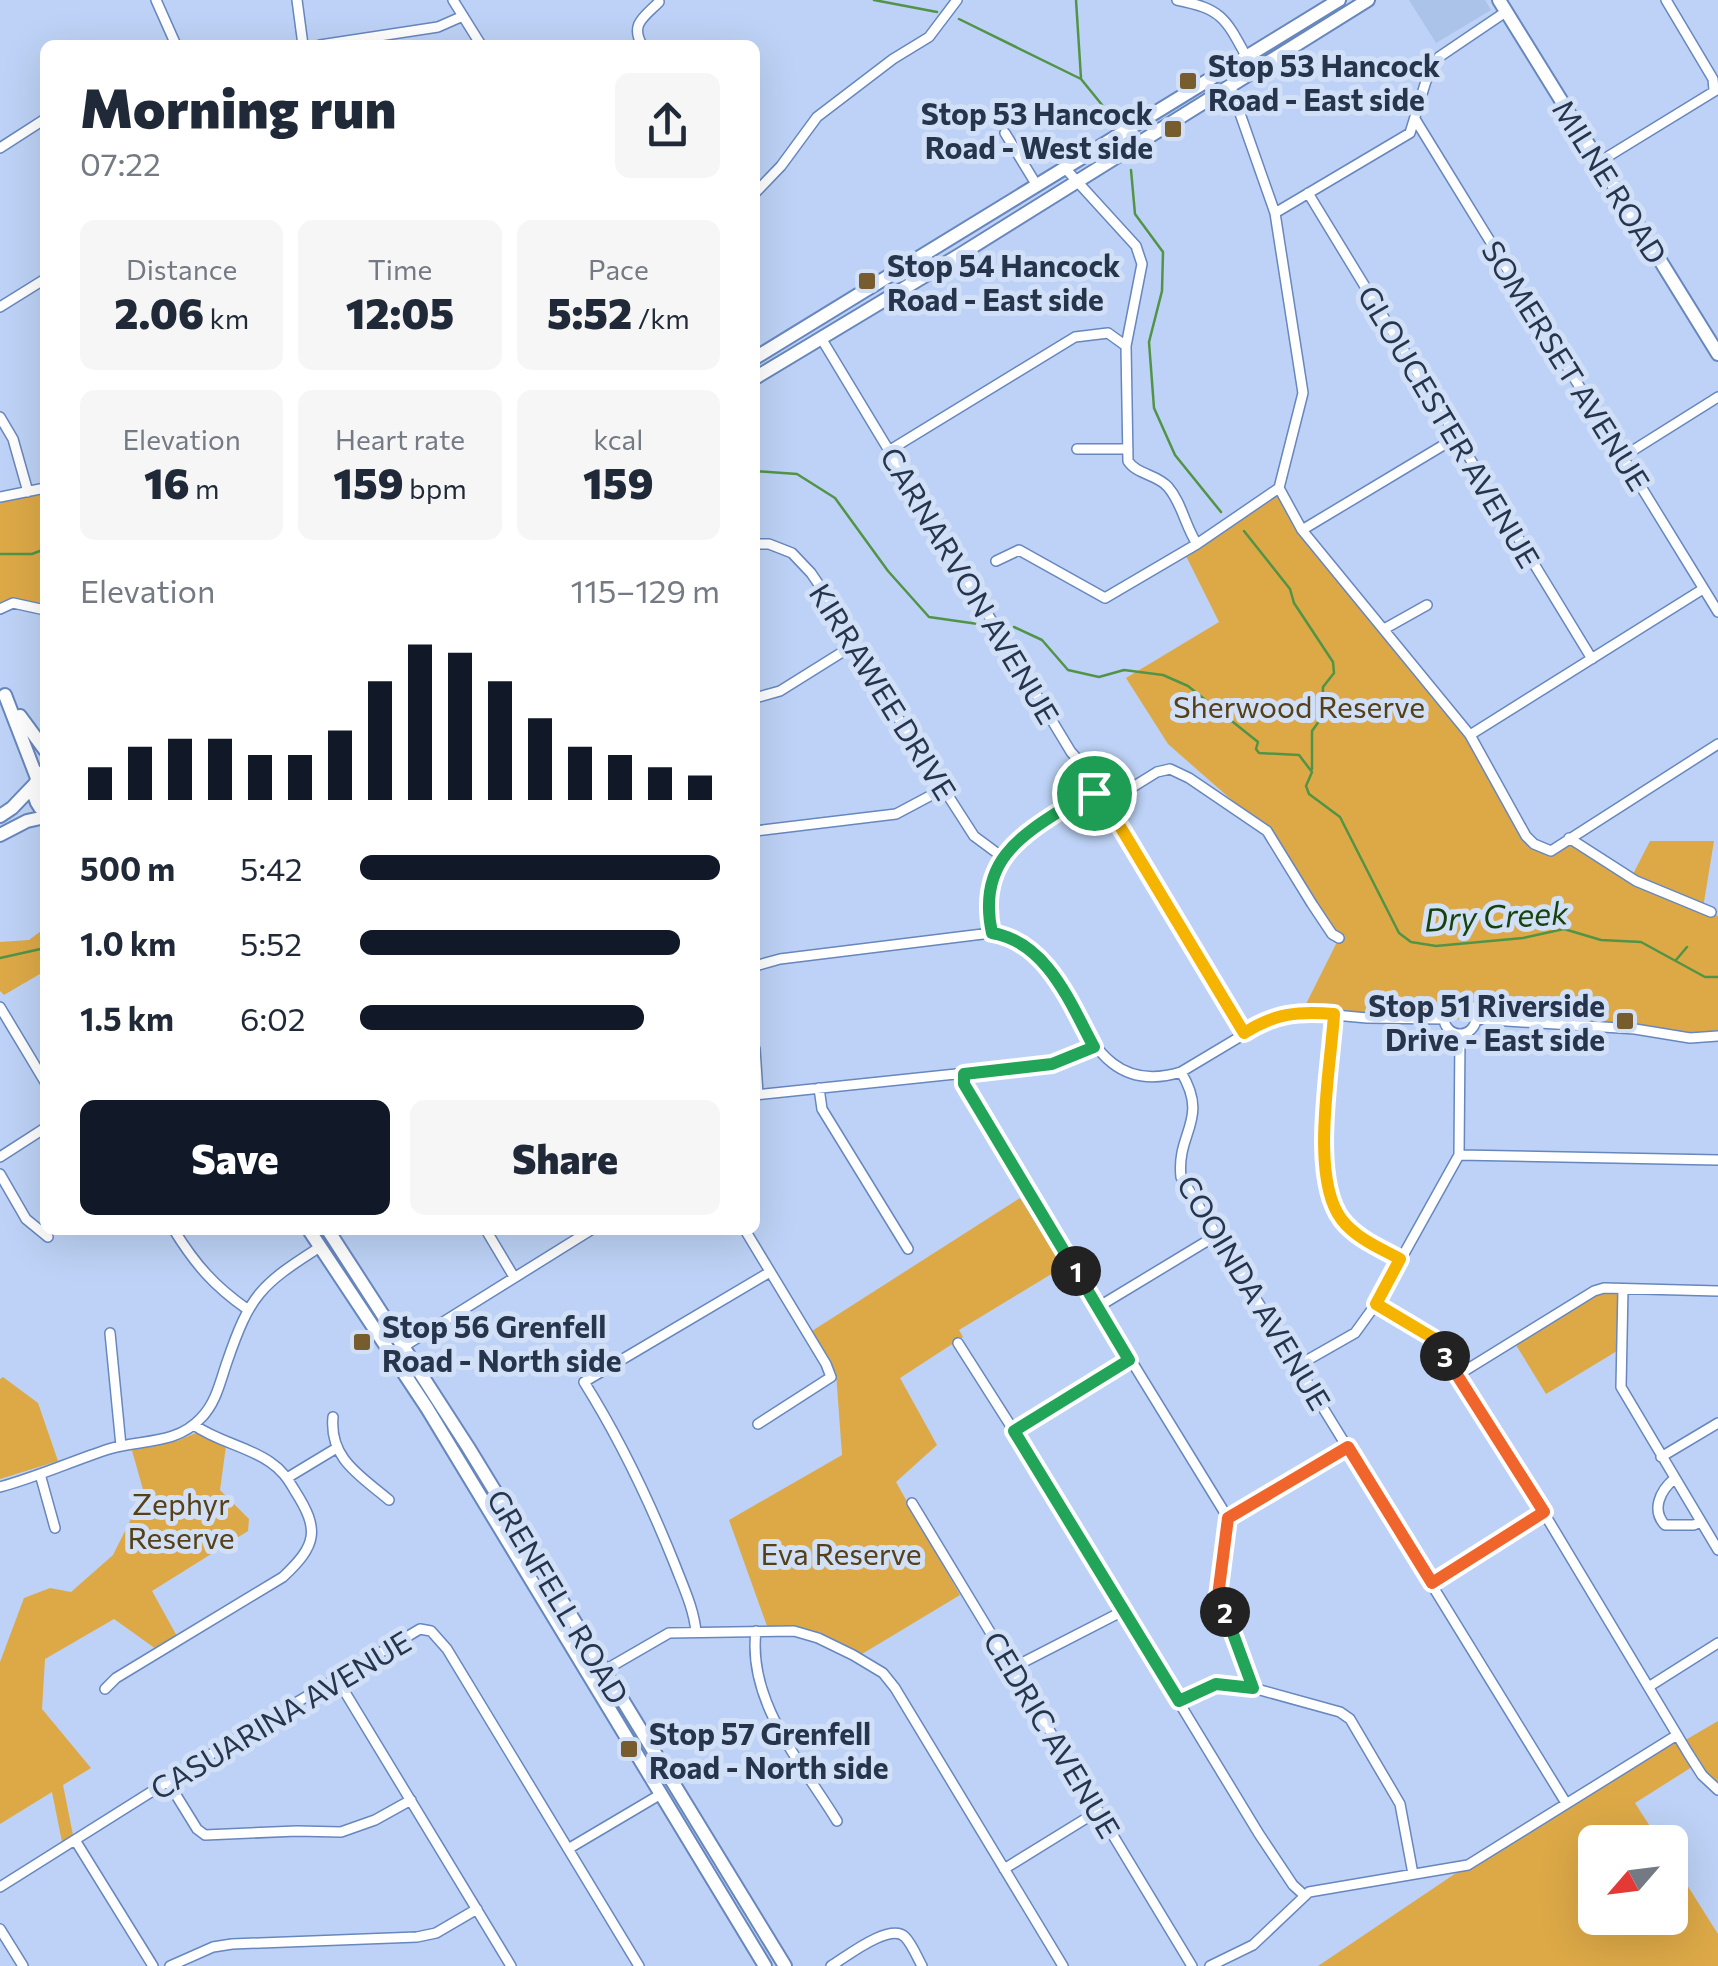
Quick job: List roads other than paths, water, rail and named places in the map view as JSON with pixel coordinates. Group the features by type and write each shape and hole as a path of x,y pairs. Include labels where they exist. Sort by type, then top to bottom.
{"main road":[{"path":"760,355 1339,0"},
{"path":"760,375 1368,0"},
{"name":"MILNE ROAD","path":"1503,5 1718,354"},
{"path":"812,323 822,338"},
{"path":"2,691 40,743"},
{"path":"2,691 39,777 36,804 40,809"},
{"path":"0,816 39,777"},
{"path":"0,835 40,816"},
{"name":"GRENFELL ROAD","path":"312,1235 428,1408 765,1966"},
{"path":"320,1248 331,1235"},
{"name":"GRENFELL ROAD","path":"331,1235 784,1966"},
{"path":"591,1678 604,1670"},
{"path":"661,1794 675,1786"}],"street":[{"path":"156,0 174,40"},
{"path":"296,0 302,40"},
{"path":"453,0 478,40"},
{"path":"760,188 817,118 892,59 928,37 957,0"},
{"path":"1176,0 1208,7 1224,18 1246,56"},
{"path":"1599,162 1716,89 1666,0"},
{"path":"640,40 637,23 659,2"},
{"path":"1276,212 1410,133 1438,56 1503,5"},
{"path":"366,40 438,26 463,16"},
{"path":"996,561 1019,550 1105,598 1197,544 1279,488 1303,393 1276,212 1230,85"},
{"name":"SOMERSET AVENUE","path":"1415,119 1718,612"},
{"path":"0,148 40,123"},
{"path":"1005,133 1036,184"},
{"path":"1064,167 1140,253 1142,274 1126,346 1128,449 1132,467 1155,477 1172,491 1197,544"},
{"name":"GLOUCESTER AVENUE","path":"1308,193 1592,659"},
{"path":"0,307 40,282"},
{"path":"890,450 1075,337 1108,334 1126,346"},
{"name":"CARNARVON AVENUE","path":"822,338 1066,743 1088,768 1094,793 1106,803 1244,1033"},
{"path":"1624,456 1718,397"},
{"path":"0,418 13,439 28,492"},
{"path":"1302,530 1457,437"},
{"path":"1077,448 1128,449"},
{"path":"1279,488 1302,530 1470,734 1534,844 1551,851 1718,744"},
{"path":"0,497 40,489"},
{"name":"KIRRAWEE DRIVE","path":"760,544 792,553 830,600 852,646 974,836 1001,856"},
{"path":"1470,734 1703,589"},
{"path":"0,609 13,603 40,609"},
{"path":"1386,628 1427,605"},
{"path":"760,696 780,690 852,646"},
{"path":"1106,803 1170,768 1189,778 1267,832 1322,919 1339,938"},
{"path":"760,829 896,814 943,789"},
{"path":"992,933 987,906 990,884 1001,856 1037,826 1094,793"},
{"path":"1569,838 1636,881 1711,912"},
{"path":"760,965 992,933 1004,935 1046,964 1094,1047 1118,1070 1132,1075 1164,1077 1181,1072 1278,1014 1444,1019"},
{"path":"1457,1002 1473,1008 1476,1019 1473,1028 1460,1034 1451,1031 1444,1019 1447,1008 1457,1002"},
{"path":"0,1007 40,1074"},
{"path":"1334,1014 1326,1188 1342,1220 1356,1234 1400,1259"},
{"path":"1476,1019 1635,1028 1690,1038 1718,1036"},
{"path":"1298,1366 1355,1333 1376,1304 1460,1155 1460,1034"},
{"path":"760,1095 1052,1064 1094,1047"},
{"name":"COOINDA AVENUE","path":"1181,1072 1195,1102 1180,1162 1182,1177 1566,1804"},
{"path":"964,1074 964,1084 988,1125 1228,1518 1218,1596 1253,1688"},
{"path":"819,1088 822,1109 908,1249"},
{"path":"0,1156 40,1131"},
{"path":"1460,1155 1718,1160"},
{"path":"0,1174 26,1219 40,1230"},
{"path":"177,1235 218,1290 247,1308"},
{"path":"489,1235 514,1277"},
{"path":"403,1347 583,1235"},
{"path":"748,1235 826,1364 830,1380 758,1424"},
{"path":"1098,1307 1217,1235"},
{"path":"0,1487 121,1446 162,1440 194,1425 212,1404 247,1308 266,1284 320,1248"},
{"path":"696,1632 684,1585 651,1505 617,1434 584,1382 770,1272"},
{"path":"1623,1288 1621,1387 1718,1550"},
{"path":"1458,1375 1594,1291 1718,1291"},
{"path":"1376,1304 1433,1338 1544,1512 1702,1775 1718,1789"},
{"path":"110,1333 121,1446"},
{"path":"958,1344 1258,1834 1305,1896"},
{"path":"1014,1431 1129,1360"},
{"path":"333,1417 336,1449 352,1469 389,1500"},
{"path":"1661,1457 1718,1423"},
{"path":"105,1689 116,1678 284,1577 302,1560 310,1544 311,1518 287,1478 266,1459 212,1438 194,1425"},
{"path":"1228,1518 1348,1447"},
{"path":"287,1478 336,1449"},
{"path":"40,1474 55,1528"},
{"path":"1674,1479 1656,1506 1657,1517 1665,1525 1700,1522"},
{"name":"CEDRIC AVENUE","path":"912,1503 1192,1966"},
{"path":"1432,1583 1544,1512"},
{"path":"1012,1668 1123,1612"},
{"name":"CASUARINA AVENUE","path":"0,1887 420,1629 430,1631 447,1649 639,1966"},
{"path":"756,1632 758,1683 770,1711 837,1821"},
{"path":"604,1670 661,1635 756,1632 805,1634 853,1655 883,1674 1063,1966"},
{"path":"1650,1686 1718,1643"},
{"path":"337,1678 511,1966"},
{"path":"1179,1701 1216,1684 1253,1688 1340,1712 1350,1719 1400,1804 1413,1874"},
{"path":"1210,1966 1253,1946 1309,1892 1468,1864 1677,1735"},
{"path":"168,1782 197,1829 205,1835 340,1832 375,1820 411,1800"},
{"path":"568,1849 661,1794"},
{"path":"1004,1869 1098,1811"},
{"path":"75,1840 154,1966"},
{"path":"170,1966 212,1947 232,1944 418,1937 450,1926 477,1909"},
{"path":"0,1929 23,1966"},
{"path":"832,1966 882,1935 896,1932 904,1935 922,1966"}],"waterway":[{"path":"874,0 937,12"},
{"path":"1076,0 1081,78"},
{"path":"959,19 1081,79 1107,111"},
{"path":"1131,170 1135,214 1163,252 1162,291 1149,342 1154,408 1175,455 1221,512"},
{"name":"Dry Creek","path":"760,471 797,474 835,498 888,571 929,617 978,624"},
{"path":"1244,531 1290,589 1294,603 1333,662 1334,673 1323,687 1322,717 1312,731 1312,769"},
{"name":"Dry Creek","path":"0,554 40,551"},
{"name":"Dry Creek","path":"1014,627 1042,640 1068,670 1099,677 1124,670 1163,675 1188,686 1258,742 1259,753 1299,755 1312,772 1306,786 1309,794 1340,817 1399,933 1411,942 1436,946 1523,938 1564,929 1601,940 1641,942 1705,977 1718,977"},
{"path":"1676,960 1687,947"},
{"path":"0,958 40,949"}],"place":[{"name":"Stop 53 Hancock Road - East side","path":"1188,81"},
{"name":"Stop 53 Hancock Road - West side","path":"1173,129"},
{"name":"Stop 54 Hancock Road - East side","path":"867,281"},
{"name":"Stop 51 Riverside Drive - East side","path":"1625,1021"},
{"name":"Stop 56 Grenfell Road - North side","path":"362,1342"},
{"name":"Stop 57 Grenfell Road - North side","path":"629,1749"}],"park label":[{"name":"Sherwood Reserve","path":"1299,705"},
{"name":"Zephyr Reserve","path":"181,1519"},
{"name":"Eva Reserve","path":"841,1552"}]}
